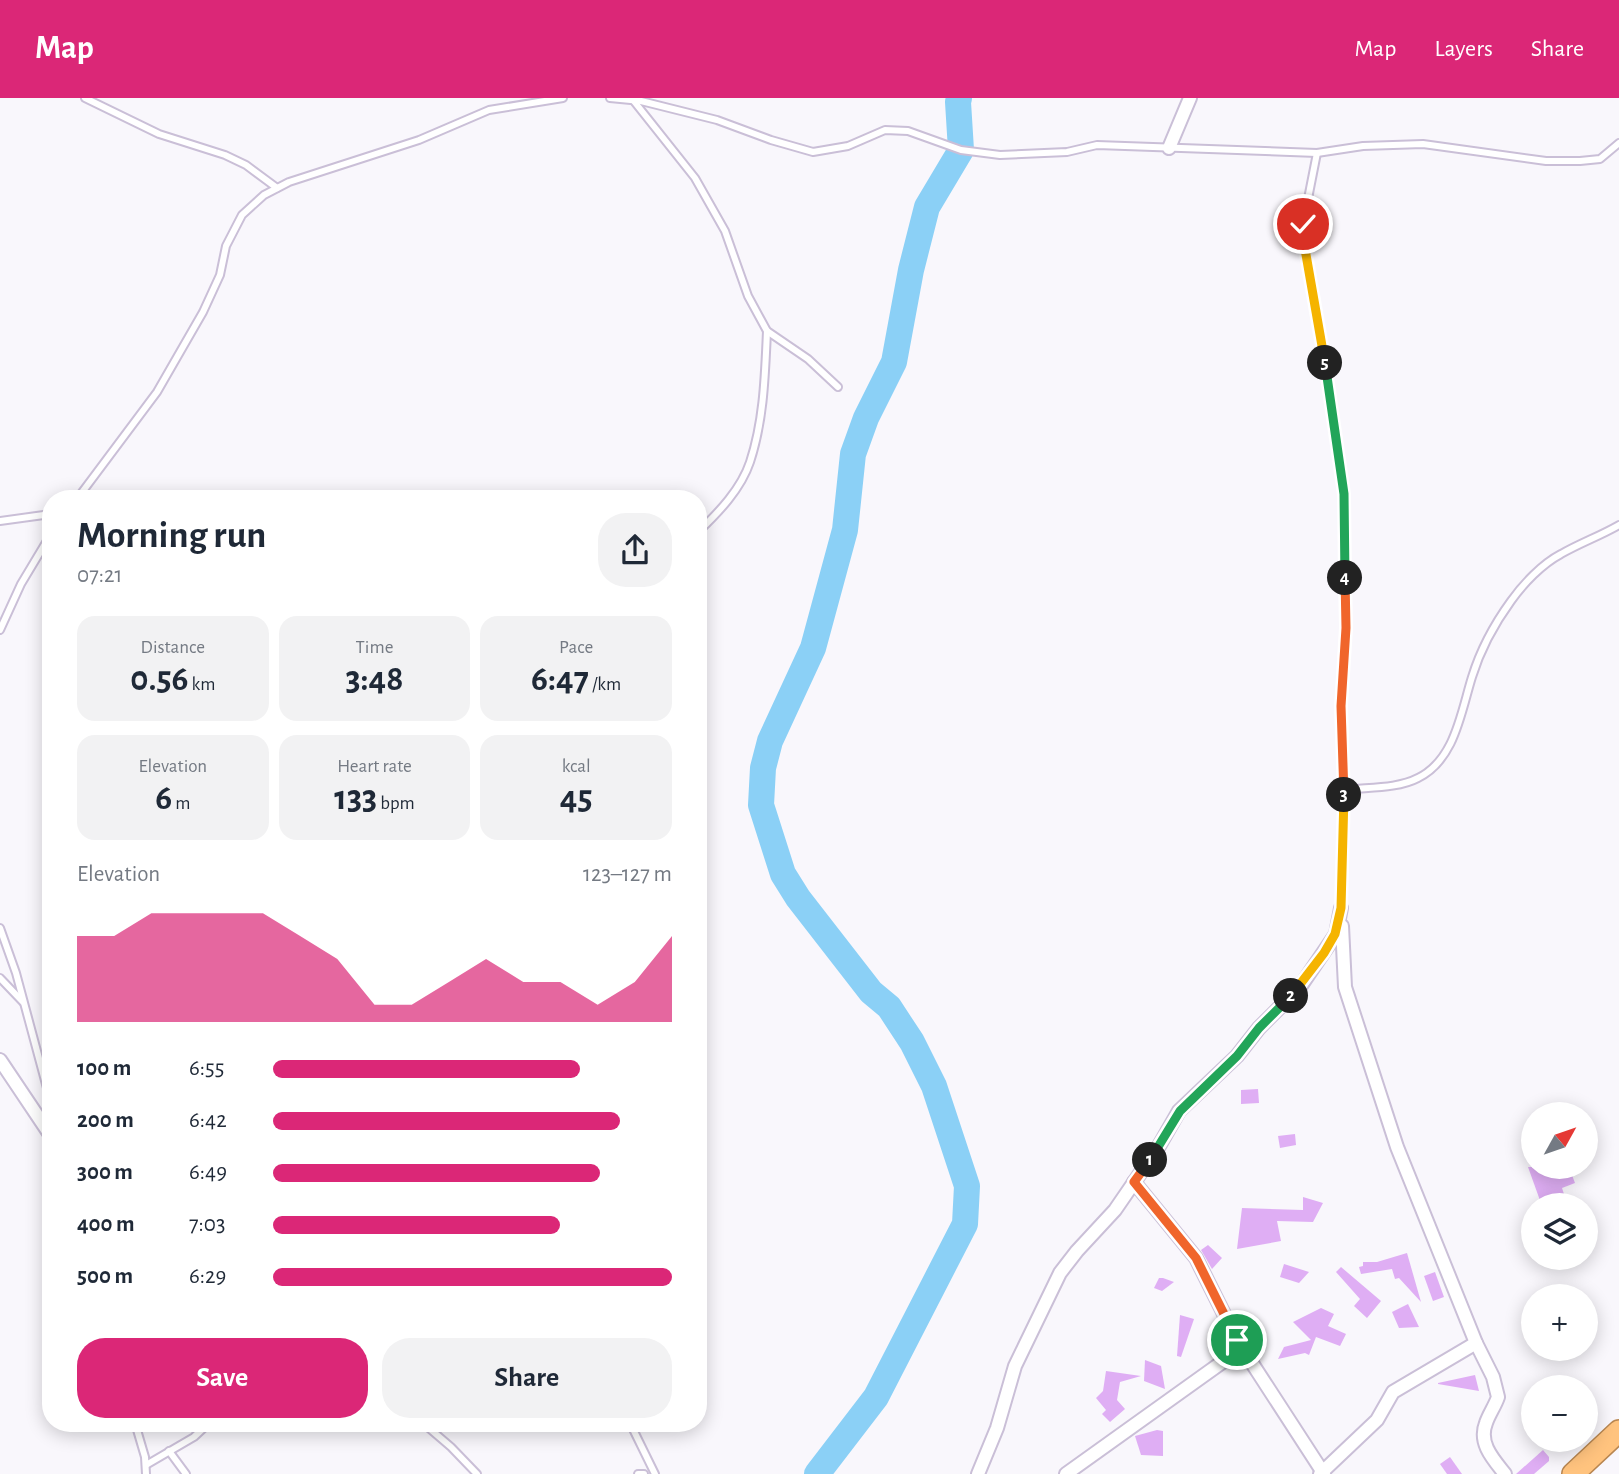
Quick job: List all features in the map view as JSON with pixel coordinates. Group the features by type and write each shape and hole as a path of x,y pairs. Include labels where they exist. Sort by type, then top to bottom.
{"highway":[{"path":"1573,1474 1619,1431"}],"street":[{"path":"1169,148 1190,98"},
{"path":"978,1474 997,1428 1015,1366 1060,1273 1115,1210 1180,1111 1237,1056 1259,1028 1300,987 1335,934 1341,908"},
{"path":"1341,908 1345,987 1398,1147 1476,1343 1493,1377 1498,1397 1486,1423 1483,1437 1488,1453 1505,1474"},
{"path":"0,1060 42,1123"},
{"path":"1134,1182 1196,1258 1242,1348 1322,1473 1377,1420 1393,1392 1476,1343"},
{"path":"1066,1474 1242,1348"}],"lane":[{"path":"85,98 159,134 178,138 236,160 277,188"},
{"path":"84,490 157,392 203,312 220,275 226,246 242,215 264,195 289,182 419,140 489,110 563,98"},
{"path":"610,98 632,99 717,120 771,141 813,152 848,146 885,130 908,131 961,150 1000,155 1067,152 1097,145 1317,153 1363,146 1423,144 1546,161 1580,161 1600,159 1619,143"},
{"path":"632,99 701,189 725,231 748,296 767,331 808,359 838,387"},
{"path":"1317,153 1303,224 1344,494 1346,628 1341,706 1344,790 1341,908"},
{"path":"707,522 732,495 750,463 764,390 767,331"},
{"path":"0,521 42,515"},
{"path":"1344,790 1405,783 1420,777 1435,764 1444,754 1461,719 1472,676 1489,637 1511,601 1537,572 1560,554 1597,539 1619,525"},
{"path":"0,630 21,584 42,549"},
{"path":"0,928 16,973 42,1069"},
{"path":"0,978 25,1004"},
{"path":"137,1432 146,1474"},
{"path":"146,1465 199,1432"},
{"path":"434,1432 477,1474"},
{"path":"634,1432 655,1474"},
{"path":"169,1451 186,1474"},
{"path":"638,1474 644,1474"}],"building":[{"path":"1258,1089 1259,1103 1241,1104 1241,1090"},
{"path":"1295,1134 1296,1145 1280,1148 1278,1136"},
{"path":"1533,1180 1574,1180 1575,1183 1562,1188 1564,1193 1537,1193"},
{"path":"1303,1197 1323,1203 1313,1222 1277,1221 1281,1241 1237,1249 1242,1208 1303,1210"},
{"path":"1208,1245 1222,1258 1212,1269 1201,1250"},
{"path":"1407,1253 1421,1302 1399,1278 1395,1279 1392,1269 1361,1274 1359,1267 1363,1266 1363,1262 1377,1262"},
{"path":"1284,1264 1309,1272 1299,1283 1280,1277"},
{"path":"1341,1267 1381,1301 1367,1318 1354,1306 1360,1299 1336,1272"},
{"path":"1435,1272 1444,1297 1433,1301 1424,1276"},
{"path":"1159,1278 1174,1282 1162,1291 1154,1288"},
{"path":"1408,1304 1419,1327 1399,1328 1392,1312"},
{"path":"1321,1308 1334,1314 1328,1326 1346,1334 1340,1346 1316,1337 1309,1355 1305,1353 1278,1359 1284,1347 1311,1340 1293,1322"},
{"path":"1180,1315 1194,1319 1181,1357 1177,1356"},
{"path":"1145,1360 1161,1366 1165,1389 1144,1381"},
{"path":"1106,1371 1141,1376 1120,1382 1117,1400 1125,1409 1110,1422 1102,1414 1106,1410 1096,1398 1103,1391"},
{"path":"1475,1375 1479,1391 1438,1384 1438,1383"},
{"path":"1163,1431 1163,1456 1141,1455 1135,1436"},
{"path":"1541,1452 1549,1457 1549,1461 1534,1474 1516,1474"},
{"path":"1450,1457 1462,1474 1447,1474 1440,1464"}],"waterway":[{"path":"817,1474 876,1397 965,1224 967,1186 934,1086 912,1042 889,1007 871,992 798,898 783,874 761,805 763,768 770,741 813,648 845,530 853,454 866,418 894,362 911,270 927,207 961,150 959,98"}],"route":[{"path":"1237,1340 1196,1258 1134,1182 1180,1111 1237,1056 1259,1028 1300,987 1335,934 1341,908 1344,790 1341,706 1346,628 1344,494 1303,224"}]}
